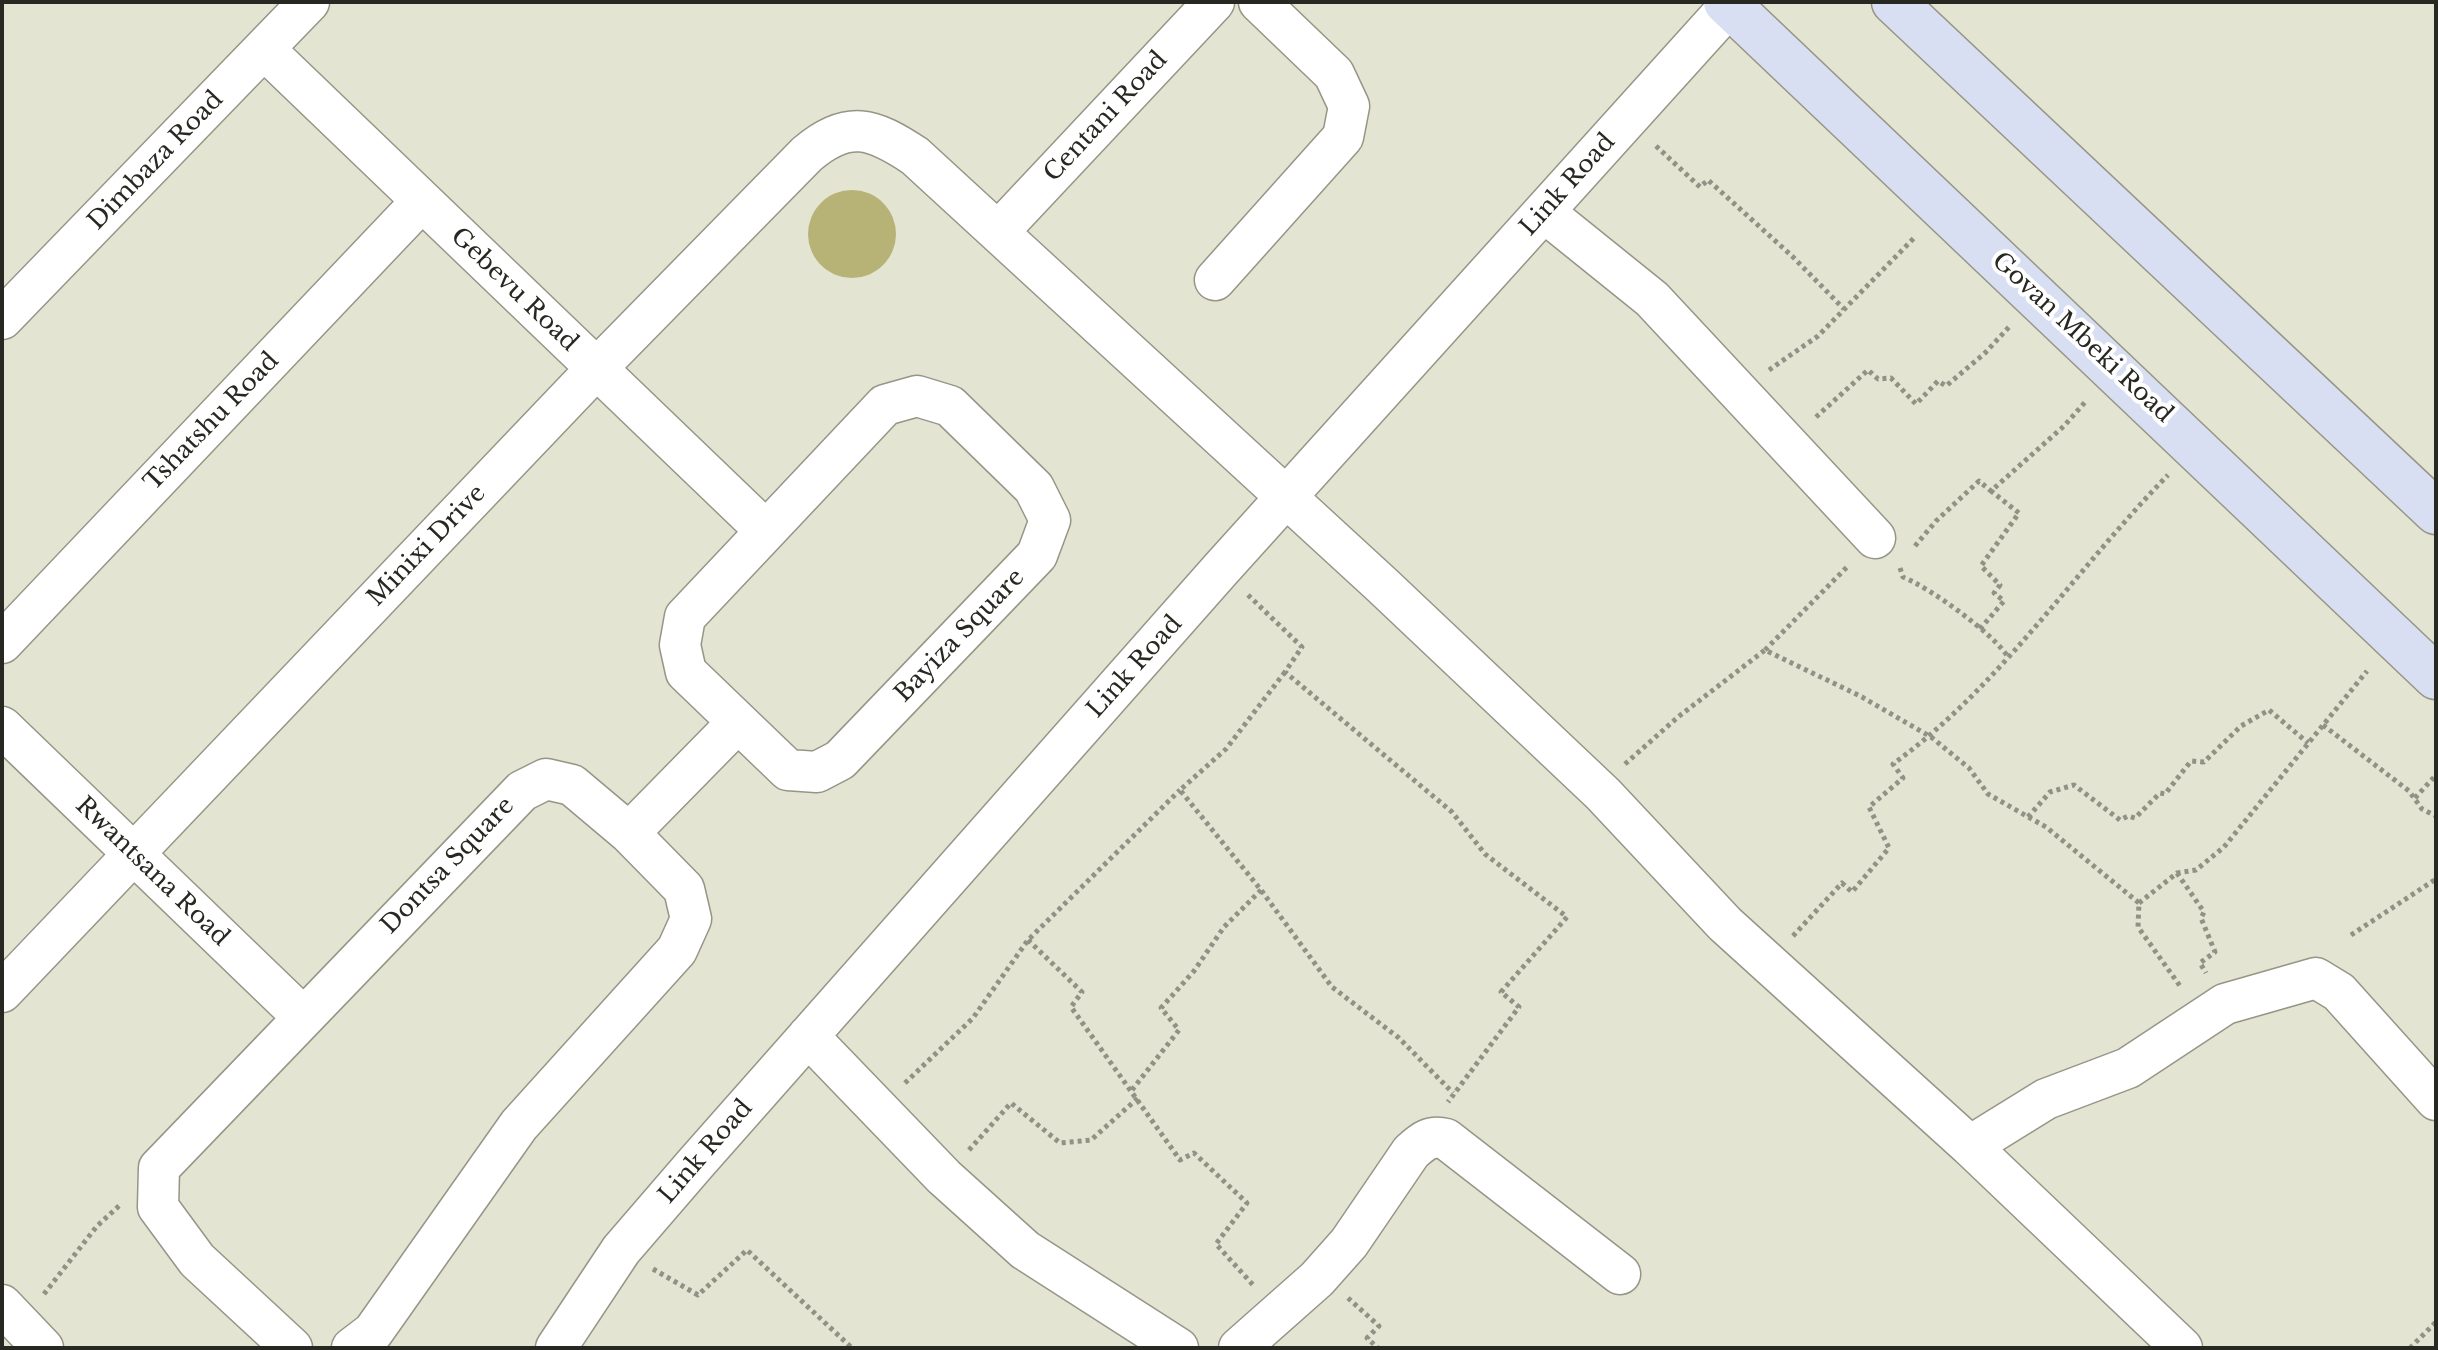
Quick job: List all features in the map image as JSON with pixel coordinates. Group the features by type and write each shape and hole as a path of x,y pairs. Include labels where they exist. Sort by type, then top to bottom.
{"main road":[{"path":"1894,2 2436,512"},
{"name":"Govan Mbeki Road","path":"1729,3 2436,677"}],"street":[{"name":"Dimbaza Road","path":"2,319 309,2"},
{"name":"Centani Road","path":"998,232 1214,2"},
{"path":"1215,280 1343,137 1349,106 1334,74 1259,2"},
{"name":"Link Road","path":"556,1348 621,1250 1221,569 1729,3"},
{"name":"Gebevu Road","path":"264,49 765,530"},
{"name":"Minixi Drive","path":"2,992 596,369 816,147 844,132 871,130 915,156 998,232"},
{"name":"Tshatshu Road","path":"2,643 421,202"},
{"path":"1544,212 1652,299 1887,551"},
{"path":"998,232 1288,497 1603,794 1725,924 1970,1146 2182,1348"},
{"name":"Bayiza Square","path":"917,396 950,406 1034,488 1050,520 1037,555 840,760 817,772 788,770 737,723 686,672 680,645 685,617 765,530 885,405 917,396"},
{"path":"629,833 737,723"},
{"name":"Rwantsana Road","path":"2,727 302,1016"},
{"name":"Dontsa Square","path":"159,1168 302,1016 522,791 546,779 572,785 629,833 684,889 691,919 677,950 519,1125 373,1332 352,1348"},
{"path":"1970,1146 2046,1099 2128,1068 2215,1011 2316,978 2339,992 2436,1100"},
{"path":"808,1036 944,1177 1025,1250 1178,1348"},
{"path":"1239,1348 1317,1279 1349,1243 1401,1165 1422,1141 1434,1136 1446,1139 1620,1274"},
{"path":"159,1168 158,1207 189,1250 292,1348"}],"path":[{"path":"1628,119 1700,187 1708,180 1792,256 1844,309"},
{"path":"1744,398 1772,367 1801,350 1917,235"},
{"path":"1787,444 1868,370 1878,379 1891,378 1916,404 1938,381 1946,386 1985,353 2012,323"},
{"path":"1991,491 2064,426 2089,398"},
{"path":"1768,963 1842,883 1852,892 1889,848 1869,807 1903,778 1893,764 1931,737 2008,657 2170,473"},
{"path":"1603,794 1630,757 1979,481 2019,513 1981,566 2000,585 1994,593 2004,601 1980,629"},
{"path":"1887,551 1903,577 1919,584 1980,629 2000,645 2008,657"},
{"path":"877,1108 973,1018 1028,940 1180,790 1226,749 1302,647 1221,569"},
{"path":"1765,650 1862,697 1931,737 1969,768 1988,794 2028,817 2139,903"},
{"path":"2215,1011 2138,927 2139,903 2177,873 2196,870 2224,847 2367,671"},
{"path":"1285,672 1452,812 1485,854 1567,917 1501,992 1519,1007 1453,1093 1422,1141"},
{"path":"2028,817 2050,792 2074,785 2120,820 2128,816 2135,818 2160,793 2165,794 2191,761 2204,762 2241,726 2269,710 2308,743"},
{"path":"2323,725 2415,798 2415,803 2422,809 2436,816"},
{"path":"2415,798 2436,775"},
{"path":"1180,790 1261,890 1332,987 1399,1038 1453,1093"},
{"path":"2177,873 2204,912 2201,918 2215,952 2200,963 2215,1011"},
{"path":"2351,935 2436,879"},
{"path":"1132,1090 1179,1030 1161,1008 1194,971 1224,927 1261,890"},
{"path":"1028,940 1082,992 1071,1007 1180,1160 1194,1153 1247,1203 1216,1244 1280,1313"},
{"path":"944,1177 1011,1103 1060,1143 1091,1140 1138,1098"},
{"path":"21,1325 97,1226 159,1168"},
{"path":"621,1250 698,1295 747,1250 852,1348"},
{"path":"1317,1279 1335,1288 1379,1326 1367,1338 1378,1348"},
{"path":"2410,1348 2436,1322"}],"shaded area":[{"path":"852,190 869,193 883,203 893,217 896,234 893,251 883,265 869,275 852,278 835,275 821,265 811,251 808,234 811,217 821,203 835,193"}]}
